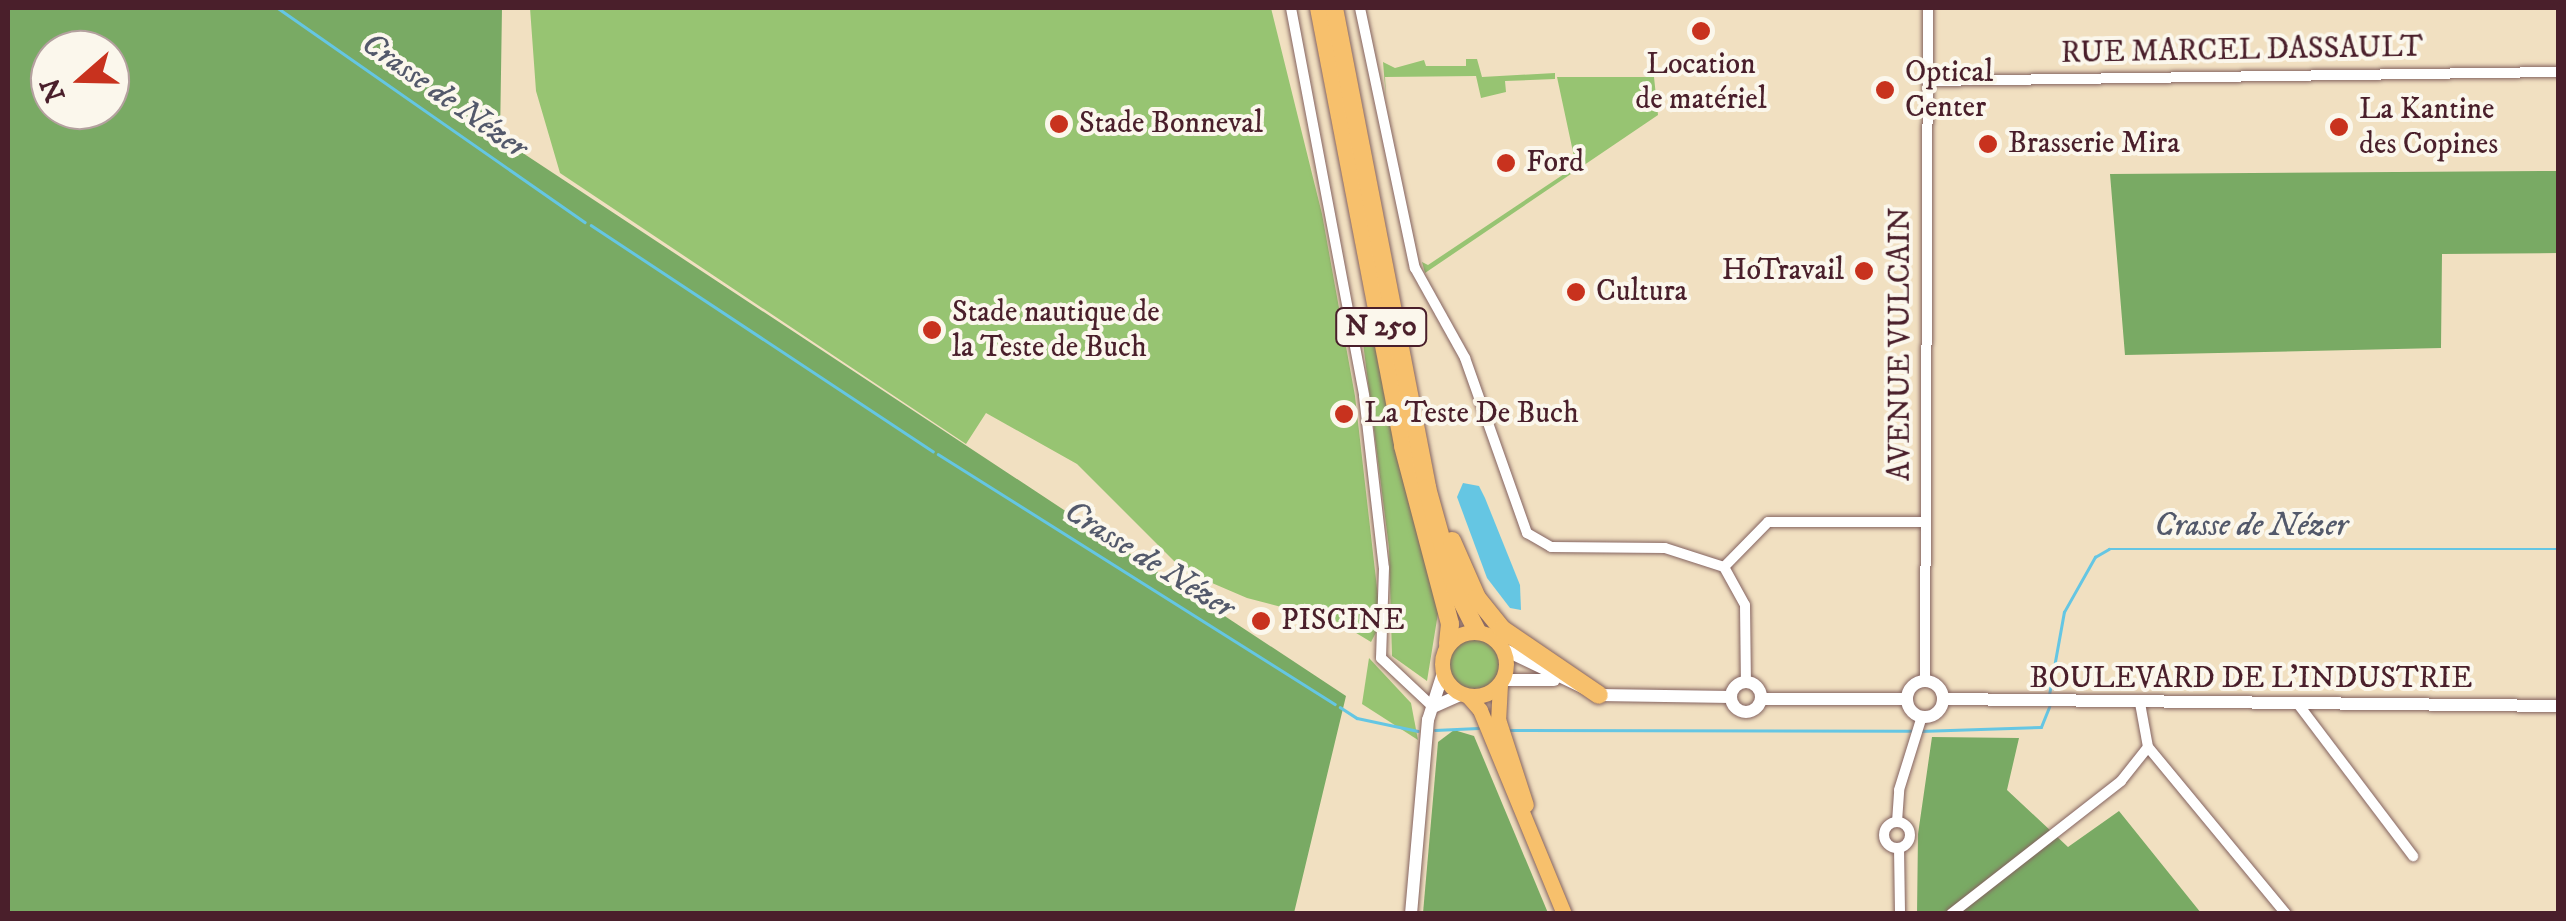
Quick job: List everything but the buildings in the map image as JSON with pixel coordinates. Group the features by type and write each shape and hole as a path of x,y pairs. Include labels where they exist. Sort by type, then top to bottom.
{"highway":[{"name":"N 250","path":"1319,8 1403,446 1448,616 1448,644"},
{"name":"N 250","path":"1334,8 1438,530 1464,611 1477,631"},
{"name":"N 250","path":"1394,320 1435,486 1467,580 1518,645 1599,695"}],"main road":[{"path":"1448,644 1477,631"},
{"name":"N 250","path":"1477,631 1501,648"},
{"name":"N 250","path":"1442,673 1448,644"},
{"path":"1501,648 1498,719 1539,852"},
{"path":"1442,673 1480,710 1564,914"},
{"path":"1465,695 1501,682"}],"street":[{"path":"1291,8 1360,364 1384,568 1381,658 1434,708"},
{"path":"1360,8 1415,268 1466,358 1528,533 1551,547 1665,548 1724,567 1745,605 1746,682 1761,699 1907,699"},
{"name":"AVENUE VULCAIN","path":"1924,681 1928,8"},
{"name":"RUE MARCEL DASSAULT","path":"1927,81 2558,72"},
{"path":"1724,567 1768,522 1925,522"},
{"path":"1501,648 1558,681 1599,695 1731,697 1746,682"},
{"path":"1411,914 1434,708 1442,673"},
{"path":"1501,682 1558,681"},
{"path":"1898,848 1884,834 1897,822 1918,726 1907,699 1910,688 1924,681 1939,688 1942,699 1938,710 1918,726"},
{"path":"1434,708 1465,695"},
{"path":"1731,697 1742,712 1753,712 1761,699"},
{"name":"BOULEVARD DE L'INDUSTRIE","path":"1942,699 2558,706"},
{"path":"2140,703 2148,746 2286,914"},
{"path":"2298,704 2412,856"},
{"path":"1952,914 2121,781 2148,746"},
{"path":"1897,822 1909,832 1898,848 1900,914"}],"green space":[{"path":"8,8 502,8 500,138 1346,696 1294,913 8,913"},
{"path":"530,8 1271,8 1322,214 1355,396 1381,623 1371,642 1338,622 1247,598 1184,571 1077,464 986,413 966,444 560,173 536,91"},
{"path":"1466,59 1477,59 1482,77 1555,73 1555,79 1505,81 1506,92 1481,98 1476,76 1385,77 1386,98 1383,62 1395,68 1424,60 1426,66 1466,66"},
{"path":"1557,77 1654,77 1658,115 1425,273 1409,215 1422,262 1428,265 1576,166"},
{"path":"2558,171 2558,253 2442,254 2441,348 2125,355 2110,174"},
{"path":"1374,325 1439,607 1427,681 1392,656 1389,548 1361,327"},
{"path":"1473,639 1491,647 1499,665 1491,683 1473,691 1455,683 1447,665 1455,647"},
{"path":"1369,658 1411,703 1418,740 1362,704"},
{"path":"1454,730 1474,736 1548,913 1423,913 1438,742"},
{"path":"1932,737 2019,738 2007,790 2068,847 2119,811 2201,913 1917,914 1918,834"}],"water":[{"path":"1463,483 1479,486 1485,498 1520,585 1521,610 1510,608 1487,578 1457,497"}],"waterway":[{"name":"Crasse de Nézer","path":"278,8 585,222"},
{"name":"Crasse de Nézer","path":"591,225 933,451"},
{"name":"Crasse de Nézer","path":"938,454 1335,704"},
{"name":"Crasse de Nézer","path":"2049,695 2064,612 2095,557 2109,549 2558,549"},
{"name":"Crasse de Nézer","path":"1340,707 1357,718 1418,731"},
{"name":"Crasse de Nézer","path":"1920,731 2041,727 2049,707"},
{"name":"Crasse de Nézer","path":"1435,730 1478,728"},
{"name":"Crasse de Nézer","path":"1510,730 1912,731"}],"place":[{"name":"Location de matériel","path":"1701,31"},
{"name":"Optical Center","path":"1885,90"},
{"name":"Stade Bonneval","path":"1059,124"},
{"name":"La Kantine des Copines","path":"2339,127"},
{"name":"Brasserie Mira","path":"1988,144"},
{"name":"Ford","path":"1506,163"},
{"name":"HoTravail","path":"1864,271"},
{"name":"Cultura","path":"1576,292"},
{"name":"Stade nautique de la Teste de Buch","path":"932,330"},
{"name":"La Teste De Buch","path":"1344,414"},
{"name":"PISCINE","path":"1261,621"}]}
